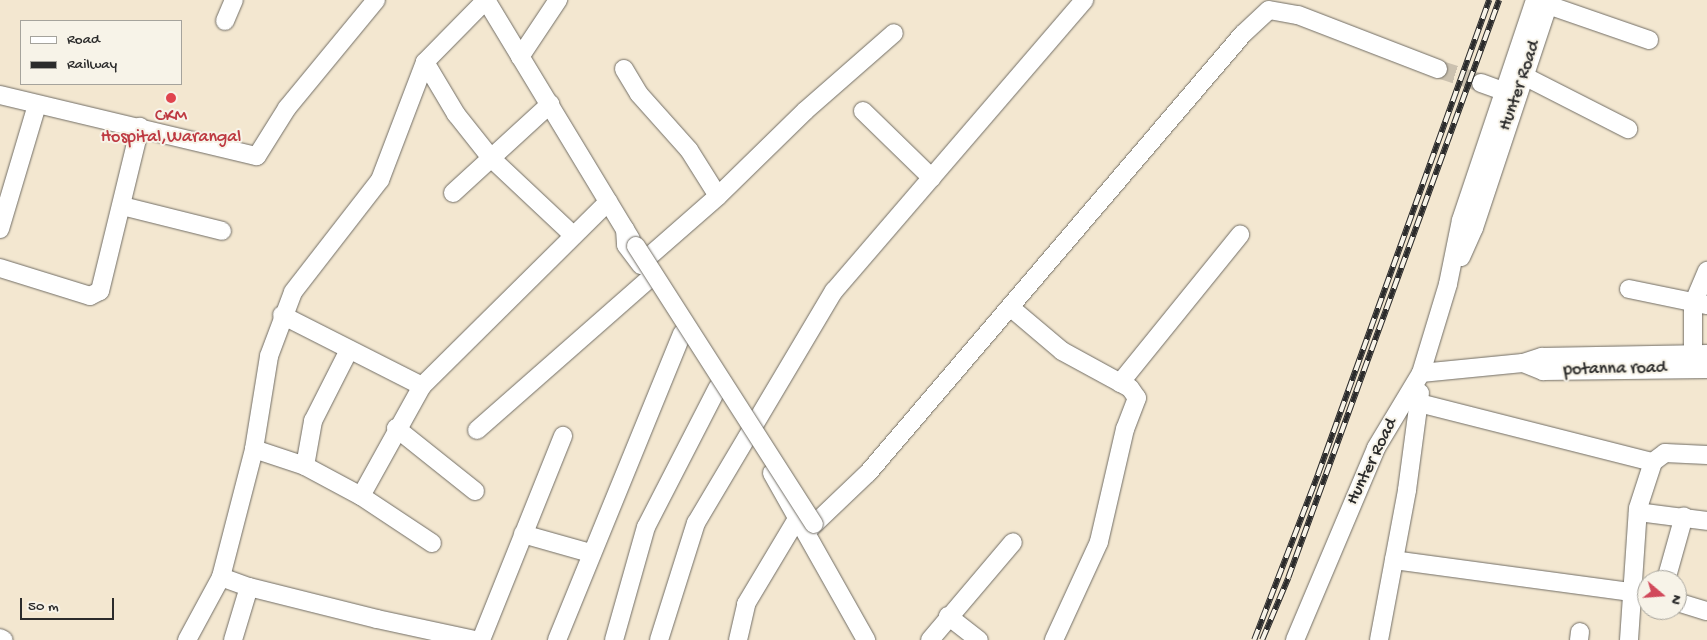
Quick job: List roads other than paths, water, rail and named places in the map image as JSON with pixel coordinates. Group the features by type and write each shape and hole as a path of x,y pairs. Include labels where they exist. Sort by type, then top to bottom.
{"street":[{"path":"225,21 234,0"},
{"path":"0,95 258,156 287,108 376,0"},
{"path":"187,640 221,577 254,449 268,356 282,315 297,284 380,180 425,62 486,0 640,253 803,504 877,640"},
{"path":"659,640 696,523 834,291 1084,0"},
{"path":"1544,2 1649,40"},
{"name":"Hunter Road","path":"1448,284 1474,228 1524,76 1544,2"},
{"name":"Hunter Road","path":"1295,640 1376,448 1423,367 1448,284 1461,220 1503,91 1544,2"},
{"path":"520,57 556,4"},
{"path":"738,640 746,604 802,524 868,473 1243,34 1271,5 1438,69"},
{"path":"640,253 718,196 805,111 894,33"},
{"path":"425,62 456,114 491,158 572,234"},
{"path":"624,69 638,94 689,150 718,196"},
{"path":"1524,76 1628,129"},
{"path":"1481,83 1503,91"},
{"path":"453,192 550,104"},
{"path":"0,229 37,105"},
{"path":"863,111 932,178"},
{"path":"0,268 95,295 106,276 140,127"},
{"path":"361,496 396,428 422,386 572,234 608,202"},
{"path":"122,206 222,231"},
{"path":"625,228 626,245 718,387 802,524 866,640"},
{"path":"1120,383 1240,235"},
{"path":"1696,348 1700,305 1707,271"},
{"path":"477,430 649,279"},
{"path":"1630,289 1700,305"},
{"path":"1010,307 1062,351 1136,393 1137,398 1125,428 1098,542 1054,640"},
{"path":"282,315 422,386"},
{"path":"557,640 590,553 682,333"},
{"name":"potanna road","path":"1423,367 1523,363 1542,357 1696,348"},
{"path":"305,466 313,421 349,350"},
{"name":"potanna road","path":"1523,363 1543,370 1707,369"},
{"path":"1379,640 1394,560 1423,367"},
{"path":"614,640 646,526 718,387"},
{"path":"1419,403 1653,462"},
{"path":"396,428 474,491"},
{"path":"480,640 563,436"},
{"path":"254,449 305,466 361,496 432,543"},
{"path":"1639,570 1638,512 1653,462 1665,453 1707,455"},
{"path":"1638,512 1684,516 1707,521"},
{"path":"1669,570 1684,516"},
{"path":"523,534 590,553"},
{"path":"930,640 936,636 948,616 1013,542"},
{"path":"1394,560 1637,592"},
{"path":"221,577 249,587 474,640"},
{"path":"233,640 249,587"},
{"path":"1629,640 1637,605"},
{"path":"1687,605 1707,612"},
{"path":"948,616 979,640"},
{"path":"0,638 4,640"}],"tunnel":[{"path":"1438,69 1481,83"}],"railway":[{"path":"1254,640 1318,474 1489,0"},
{"path":"1262,640 1288,578 1499,0"}],"place":[{"name":"CKM Hospital,Warangal","path":"171,98"}]}
